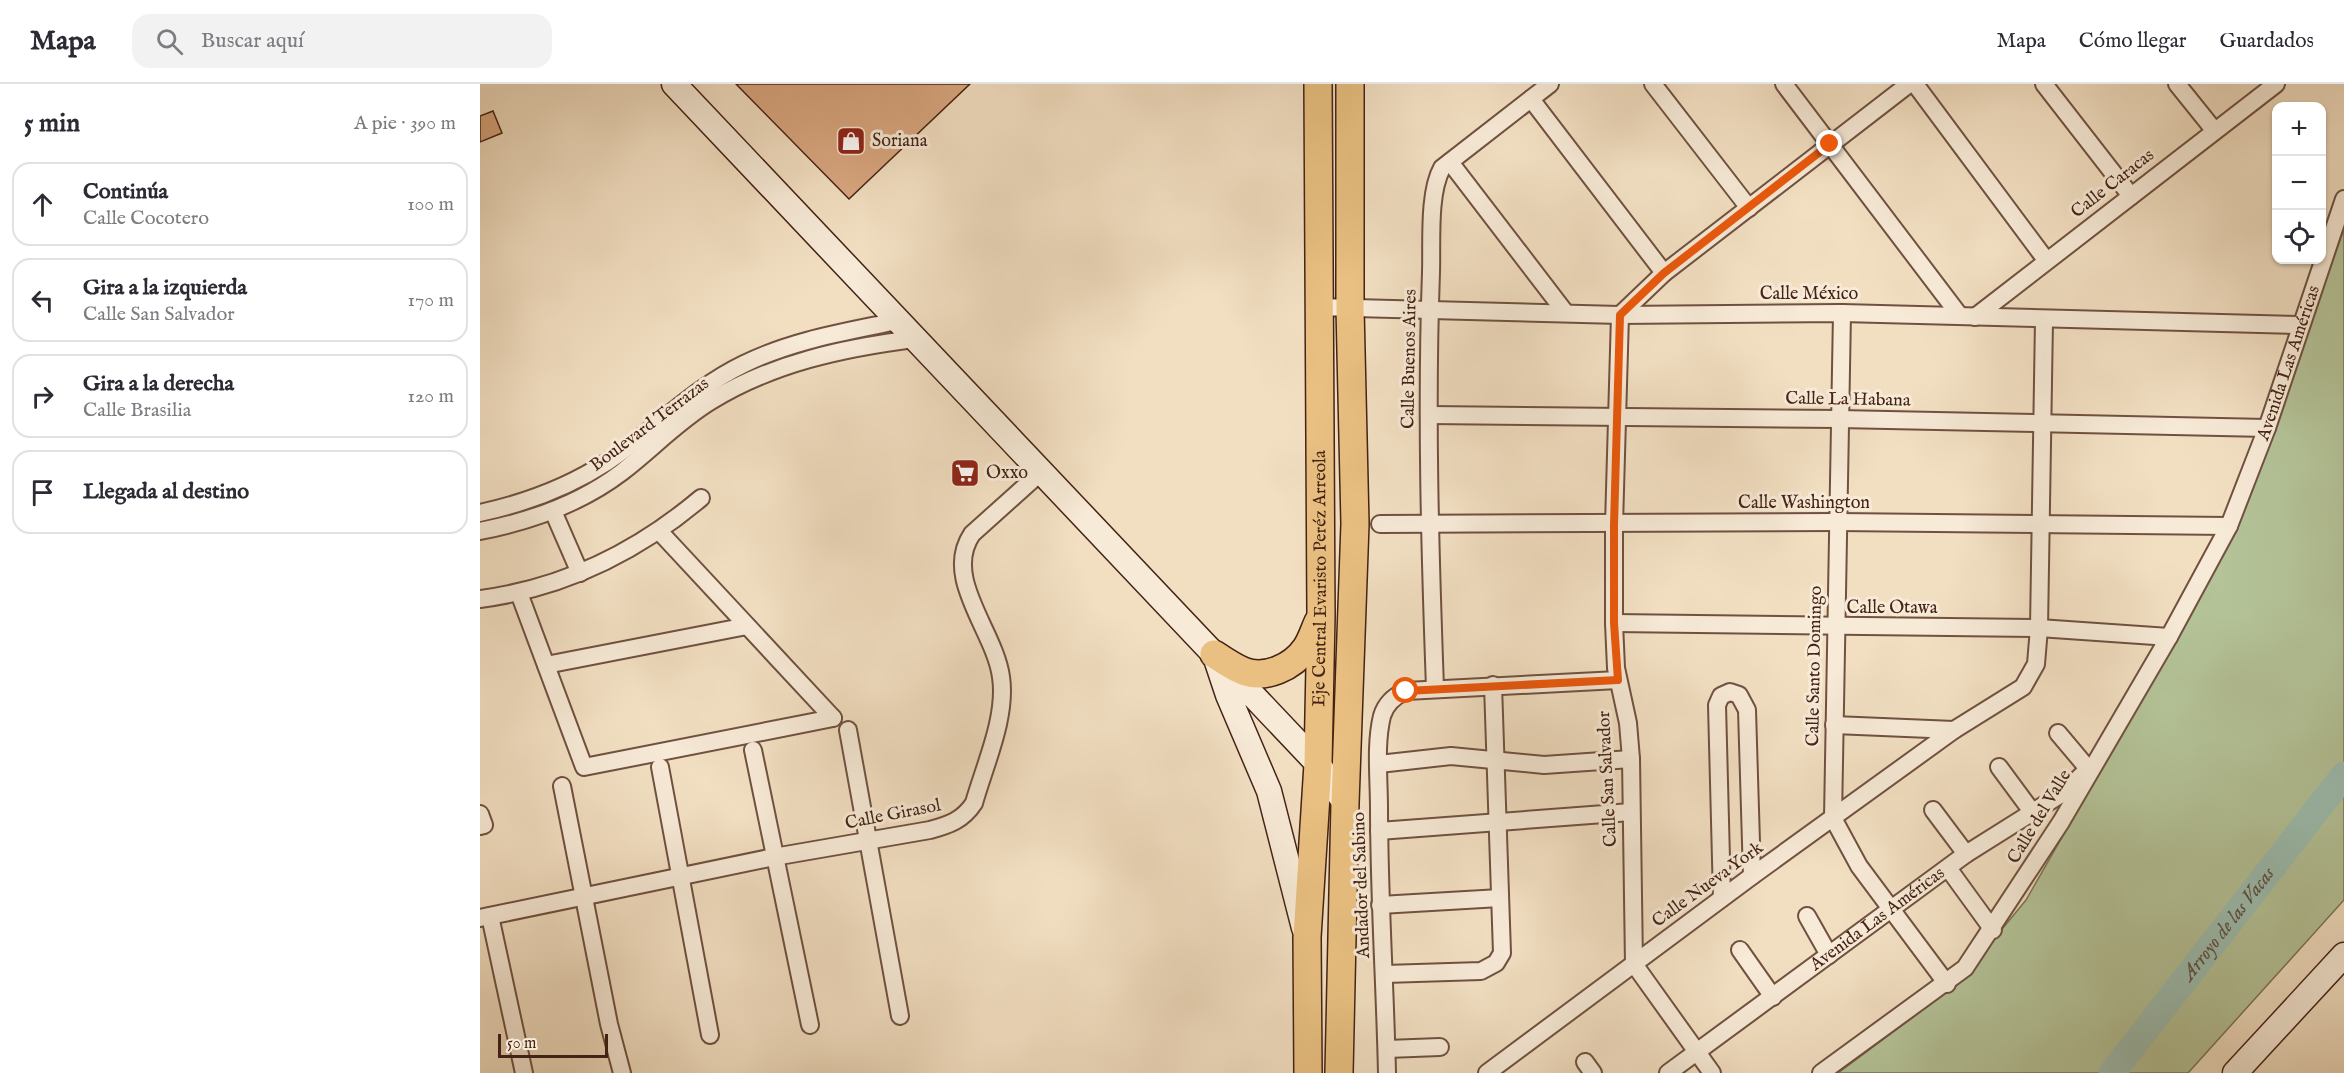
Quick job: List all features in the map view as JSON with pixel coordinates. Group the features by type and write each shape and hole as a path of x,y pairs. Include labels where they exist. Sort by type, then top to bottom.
{"main road":[{"path":"674,84 1318,764 1345,803"},
{"name":"Eje Central Evaristo Peréz Arreola","path":"1308,1073 1306,937 1318,764 1321,616 1317,307 1318,84"},
{"name":"Eje Central Evaristo Peréz Arreola","path":"1339,1073 1345,803 1355,524 1350,308 1350,84"},
{"path":"1214,654 1243,671 1259,674 1272,672 1287,666 1306,648 1321,616"},
{"path":"1214,654 1227,695 1269,791 1306,937"},
{"path":"2238,1072 2344,955"}],"street":[{"name":"Calle Buenos Aires","path":"1435,688 1429,524 1429,415 1430,308 1435,188 1442,168 1550,84"},
{"path":"1653,84 1749,208"},
{"path":"1784,84 1967,317"},
{"path":"1620,315 1664,273 1909,84"},
{"path":"1915,84 2046,260"},
{"path":"2044,84 2131,196"},
{"path":"2177,84 2214,130"},
{"name":"Calle Caracas","path":"1967,317 2131,196 2276,84"},
{"path":"1531,99 1664,273"},
{"path":"1450,162 1565,312"},
{"name":"Avenida Las Américas","path":"2229,526 2267,428 2344,199"},
{"name":"Calle México","path":"1317,307 1430,308 1620,315 1842,313 2300,325"},
{"name":"Calle Santo Domingo","path":"1842,313 1833,818 1859,866 1947,984"},
{"name":"Calle San Salvador","path":"1620,315 1616,417 1614,623 1618,680 1628,723 1631,759 1634,964"},
{"path":"2039,628 2044,320"},
{"name":"Boulevard Terrazas","path":"480,513 550,493 575,481 608,461 708,384 743,364 802,340 897,321"},
{"name":"Boulevard Terrazas","path":"480,531 554,511 601,487 696,411 750,380 806,358 914,339"},
{"name":"Calle La Habana","path":"1429,415 1839,419 2267,428"},
{"name":"Calle Girasol","path":"485,917 774,857 930,830 951,824 968,814 974,803 999,714 1002,679 994,646 964,583 963,555 966,543 972,534 1041,472"},
{"path":"480,599 519,592 580,573 624,553 659,531 701,498"},
{"path":"554,511 580,573"},
{"name":"Calle Washington","path":"1380,524 1614,525 1837,522 2229,526"},
{"name":"Calle del Valle","path":"1821,1073 1947,984 1965,968 1993,930 2056,831 2089,770 2169,637 2229,526"},
{"path":"519,592 584,767 833,718 659,531"},
{"name":"Calle Otawa","path":"1614,623 2039,628 2169,637"},
{"path":"546,665 747,626"},
{"name":"Calle Nueva York","path":"1486,1073 1954,730 2023,687 2036,664 2039,628"},
{"path":"1435,688 1618,680"},
{"path":"1385,974 1481,971 1496,963 1503,953 1493,685"},
{"name":"Andador del Sabino","path":"1388,1073 1380,905 1379,764 1383,715 1392,698 1406,691 1435,688"},
{"path":"1722,898 1717,705 1721,696 1730,692 1739,695 1746,710 1752,876"},
{"path":"1834,725 1954,730"},
{"path":"848,730 870,839 900,1016"},
{"path":"2058,733 2089,770"},
{"path":"753,750 810,1025"},
{"path":"1379,764 1451,756 1544,765 1631,759"},
{"path":"660,767 710,1035"},
{"path":"1999,767 2033,813"},
{"name":"Avenida Las Américas","path":"1668,1073 1966,854 2063,793 2089,770"},
{"path":"562,786 609,1024 622,1073"},
{"path":"1933,810 1966,854"},
{"path":"1379,831 1631,812"},
{"path":"1948,868 1993,930"},
{"path":"1380,905 1500,898"},
{"path":"1807,916 1829,956"},
{"path":"485,917 524,1073"},
{"path":"1740,950 1773,997"},
{"path":"1634,964 1712,1073"},
{"path":"1387,1049 1440,1047"}],"green space":[{"path":"2344,229 2344,900 2188,1073 1838,1073 1956,985 2026,900 2199,599 2299,351"}],"building":[{"name":"Soriana","path":"736,84 970,84 849,199"},
{"path":"493,111 502,133 480,142 480,116"}],"waterway":[{"name":"Arroyo de las Vacas","path":"2112,1073 2344,775"}],"place":[{"name":"Soriana","path":"851,141"},
{"name":"Oxxo","path":"965,473"}],"route":[{"path":"1406,691 1618,680 1614,623 1614,525 1620,315 1664,273 1830,144"}]}
